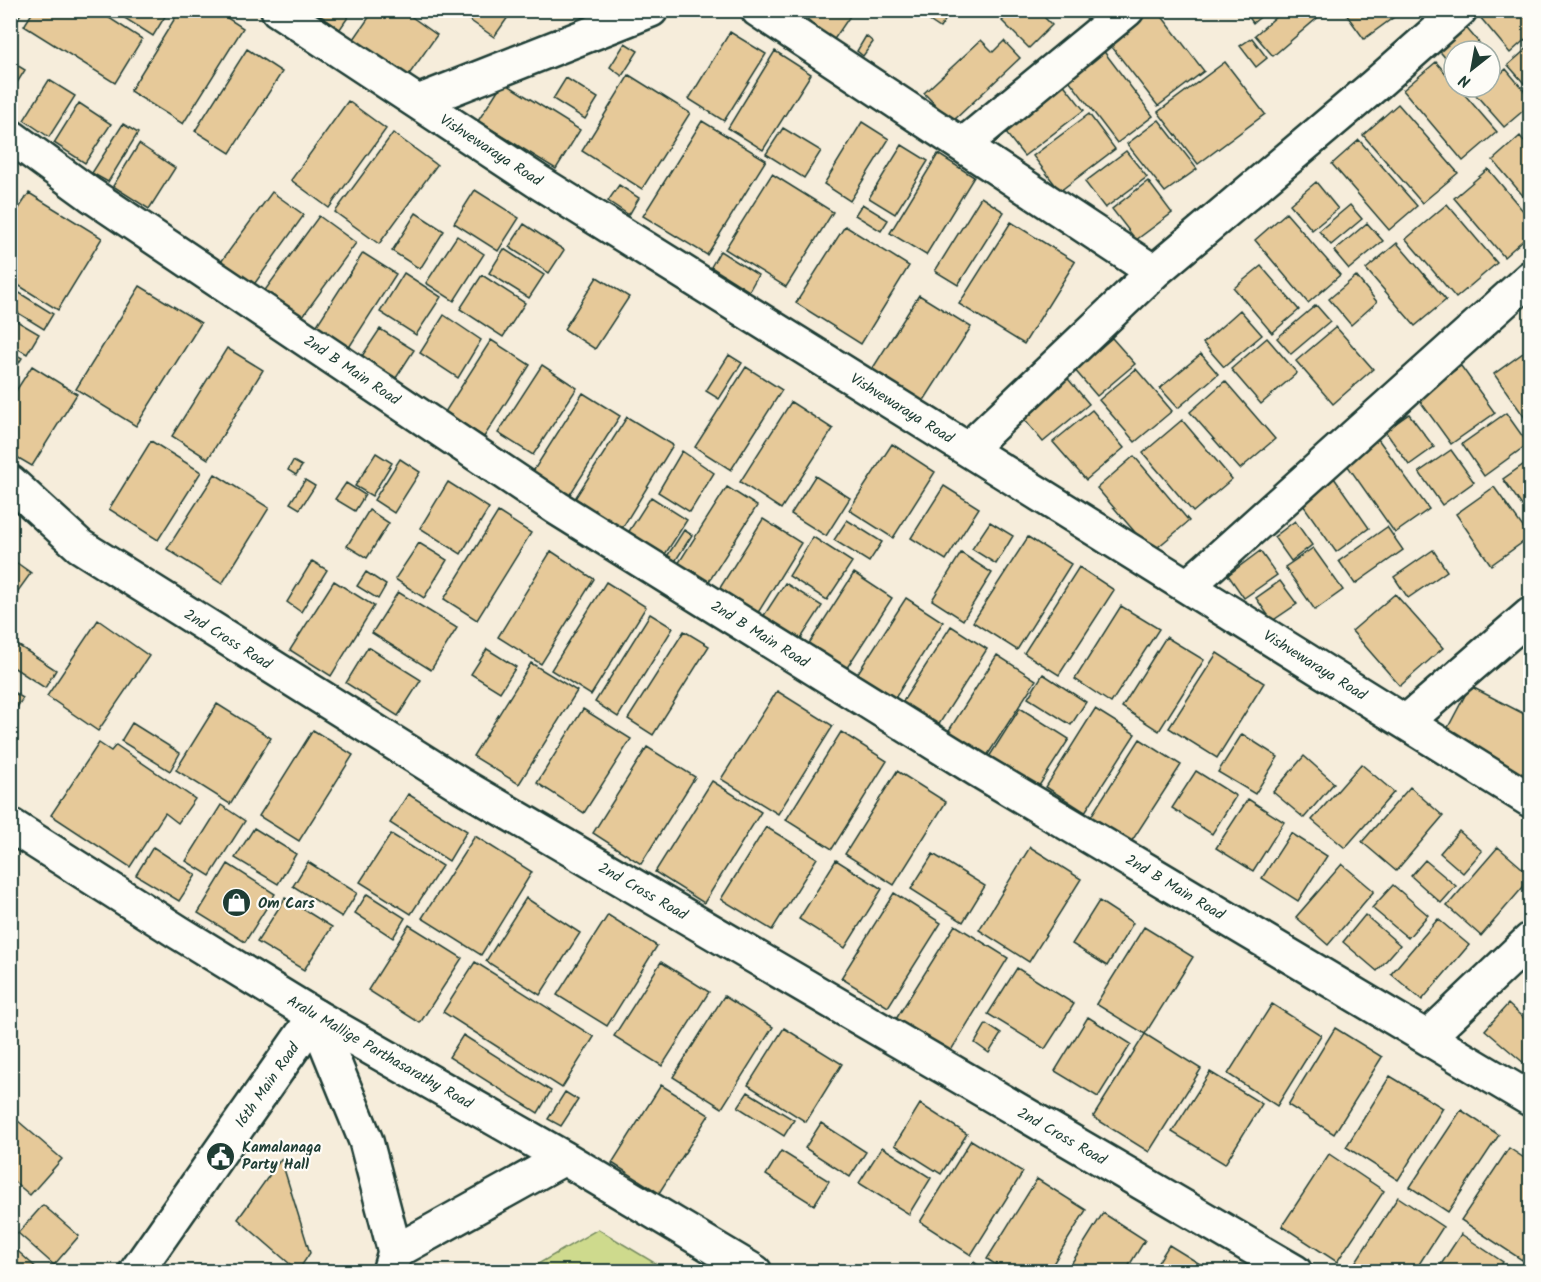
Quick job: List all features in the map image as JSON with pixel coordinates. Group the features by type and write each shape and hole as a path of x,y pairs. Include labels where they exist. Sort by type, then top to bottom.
{"street":[{"name":"Vishvewaraya Road","path":"278,10 537,181 1530,800"},
{"path":"418,102 651,10"},
{"path":"758,10 1154,272"},
{"path":"963,146 1127,10"},
{"path":"968,449 1154,272 1460,10"},
{"name":"2nd B Main Road","path":"10,136 91,195 557,508 978,770 1530,1099"},
{"path":"1188,586 1530,278"},
{"name":"2nd Cross Road","path":"10,482 80,546 460,785 1295,1272"},
{"path":"1406,722 1530,615"},
{"name":"Aralu Mallige Parthasarathy Road","path":"10,825 315,1016 564,1158 755,1272"},
{"path":"1428,1037 1530,940"},
{"path":"315,1016 366,1141 392,1262 564,1158"},
{"name":"16th Main Road","path":"136,1272 315,1016"}],"green space":[{"path":"598,1229 668,1271 526,1271"}],"building":[{"path":"10,10 23,10 11,30 10,30"},
{"path":"34,10 97,10 142,39 115,83 24,26"},
{"path":"112,10 169,10 153,36"},
{"path":"180,10 215,10 243,28 183,124 130,91"},
{"path":"312,10 353,10 340,29"},
{"path":"374,10 402,10 437,35 408,76 354,39"},
{"path":"455,10 513,10 494,37"},
{"path":"797,10 854,10 833,41"},
{"path":"913,10 939,10 948,16 940,28"},
{"path":"1012,10 1037,10 1052,25 1029,48 1002,21"},
{"path":"1141,10 1157,10 1204,71 1158,106 1105,38"},
{"path":"1244,10 1269,10 1253,23"},
{"path":"1284,10 1321,10 1323,13 1273,56 1255,35"},
{"path":"1343,10 1389,10 1394,17 1364,39"},
{"path":"1487,10 1520,10 1530,22 1530,35 1510,53 1502,43 1502,39 1498,39 1480,17"},
{"path":"1463,24 1476,39 1445,39"},
{"path":"730,32 766,54 724,121 689,99"},
{"path":"866,36 873,42 863,56 857,51"},
{"path":"1252,38 1267,58 1256,67 1240,46"},
{"path":"981,40 993,52 1004,41 1020,58 952,122 924,93"},
{"path":"1442,42 1442,54 1436,47"},
{"path":"625,43 638,51 622,76 610,67"},
{"path":"1530,46 1530,90 1508,65"},
{"path":"247,49 282,72 230,153 195,131"},
{"path":"1102,49 1153,116 1117,143 1066,76"},
{"path":"775,51 811,74 763,150 728,128"},
{"path":"10,61 25,70 10,94"},
{"path":"1225,62 1265,114 1198,164 1158,112"},
{"path":"1436,62 1442,69 1442,99 1468,99 1497,132 1463,161 1403,90"},
{"path":"1506,69 1530,98 1530,105 1504,127 1480,99 1502,99 1502,72"},
{"path":"629,75 690,113 642,189 582,151"},
{"path":"1058,77 1084,110 1024,156 998,123"},
{"path":"566,78 598,98 585,119 553,99"},
{"path":"49,80 75,96 49,137 24,120"},
{"path":"503,82 580,130 556,169 478,121"},
{"path":"348,101 386,129 329,208 291,180"},
{"path":"79,103 111,124 85,163 54,143"},
{"path":"1398,104 1458,173 1422,203 1363,135"},
{"path":"1089,114 1115,149 1060,191 1033,156"},
{"path":"1159,120 1197,169 1165,192 1127,144"},
{"path":"702,121 766,160 707,255 643,216"},
{"path":"862,122 889,139 850,201 824,184"},
{"path":"123,124 138,133 108,182 92,173"},
{"path":"783,128 821,151 804,178 766,154"},
{"path":"393,133 437,165 379,244 335,212"},
{"path":"1520,136 1530,149 1530,204 1493,160"},
{"path":"1359,140 1417,206 1389,230 1332,164"},
{"path":"139,144 175,168 149,209 113,186"},
{"path":"902,145 928,161 895,214 869,198"},
{"path":"1126,151 1147,177 1105,208 1085,182"},
{"path":"938,154 974,177 926,255 890,233"},
{"path":"1488,169 1530,219 1530,234 1504,257 1454,198"},
{"path":"772,174 833,212 786,287 725,249"},
{"path":"1148,181 1172,213 1136,240 1112,209"},
{"path":"1316,182 1338,209 1312,230 1290,204"},
{"path":"619,185 639,198 629,215 608,201"},
{"path":"475,190 519,218 498,251 454,223"},
{"path":"272,192 304,215 250,290 218,266"},
{"path":"29,193 102,238 58,310 10,280 10,222"},
{"path":"981,197 1004,212 958,285 935,271"},
{"path":"862,204 888,220 881,231 855,215"},
{"path":"1447,204 1497,263 1456,298 1406,239"},
{"path":"1350,205 1362,219 1331,245 1319,231"},
{"path":"416,213 444,231 420,269 392,251"},
{"path":"1286,213 1340,275 1308,303 1255,240"},
{"path":"319,216 356,243 300,320 263,293"},
{"path":"1011,222 1075,262 1024,344 959,304"},
{"path":"1367,223 1383,241 1349,269 1334,251"},
{"path":"524,224 564,250 549,273 509,247"},
{"path":"845,226 909,266 861,344 796,303"},
{"path":"457,236 484,254 454,301 426,283"},
{"path":"1397,243 1446,300 1415,326 1366,269"},
{"path":"504,249 544,275 529,298 489,273"},
{"path":"720,251 758,275 749,291 711,267"},
{"path":"363,253 396,274 348,349 315,328"},
{"path":"1261,266 1299,310 1272,333 1234,288"},
{"path":"404,273 441,297 416,335 380,312"},
{"path":"482,275 525,303 503,337 460,309"},
{"path":"1356,276 1377,302 1351,325 1329,299"},
{"path":"597,277 629,297 595,349 564,329"},
{"path":"140,286 201,323 136,426 76,389"},
{"path":"10,287 53,314 44,329 10,308"},
{"path":"919,295 971,327 923,402 871,371"},
{"path":"1316,305 1330,321 1291,354 1277,338"},
{"path":"1240,310 1262,335 1224,367 1203,343"},
{"path":"444,315 481,340 458,378 420,353"},
{"path":"10,317 39,334 27,354 10,344"},
{"path":"1336,327 1373,369 1333,404 1296,361"},
{"path":"380,329 414,350 396,378 362,356"},
{"path":"1112,338 1135,364 1097,396 1074,369"},
{"path":"1267,338 1297,373 1261,404 1231,369"},
{"path":"491,340 530,365 484,437 445,412"},
{"path":"227,348 263,370 208,459 172,436"},
{"path":"1530,348 1530,425 1494,374"},
{"path":"10,351 22,358 10,377"},
{"path":"1201,354 1218,374 1178,408 1160,388"},
{"path":"729,355 742,363 719,399 706,391"},
{"path":"542,365 577,388 533,455 498,433"},
{"path":"32,366 77,394 32,466 10,453 10,400"},
{"path":"1461,366 1495,413 1451,444 1417,397"},
{"path":"746,367 782,390 731,470 695,447"},
{"path":"1136,369 1172,411 1135,442 1099,400"},
{"path":"1064,374 1089,404 1043,442 1018,412"},
{"path":"1225,381 1275,439 1240,469 1190,412"},
{"path":"583,393 620,416 569,496 532,473"},
{"path":"791,402 833,429 781,509 740,482"},
{"path":"1092,410 1124,448 1086,480 1053,442"},
{"path":"1506,413 1528,444 1484,476 1462,444"},
{"path":"1409,414 1434,447 1409,465 1385,431"},
{"path":"627,417 673,445 621,530 574,500"},
{"path":"1182,420 1232,479 1193,512 1143,453"},
{"path":"1378,439 1429,509 1395,533 1345,462"},
{"path":"151,441 201,472 158,540 109,509"},
{"path":"892,444 935,472 893,538 849,510"},
{"path":"1451,450 1474,482 1442,505 1419,472"},
{"path":"682,451 714,473 690,512 658,492"},
{"path":"376,453 392,463 372,496 355,486"},
{"path":"1134,456 1189,521 1152,552 1097,488"},
{"path":"400,459 420,472 394,513 374,500"},
{"path":"1530,460 1530,517 1503,479"},
{"path":"293,461 302,466 296,475 288,470"},
{"path":"215,474 269,508 222,584 167,549"},
{"path":"815,476 850,498 826,536 791,514"},
{"path":"1334,478 1369,528 1336,552 1301,502"},
{"path":"305,480 315,486 300,509 290,503"},
{"path":"448,482 489,508 461,554 420,528"},
{"path":"346,483 365,495 355,511 335,499"},
{"path":"944,486 979,508 946,560 911,538"},
{"path":"727,487 757,506 708,583 678,564"},
{"path":"1494,487 1530,537 1491,565 1456,514"},
{"path":"651,497 687,520 662,559 626,536"},
{"path":"369,510 389,523 367,558 347,546"},
{"path":"498,512 531,533 477,620 444,599"},
{"path":"763,519 801,543 756,616 718,591"},
{"path":"847,520 882,542 869,562 834,540"},
{"path":"1295,521 1312,545 1291,561 1274,537"},
{"path":"990,522 1013,536 996,564 972,549"},
{"path":"1387,527 1403,550 1355,584 1339,561"},
{"path":"684,530 692,535 674,563 666,558"},
{"path":"813,537 852,562 827,600 789,576"},
{"path":"1028,537 1071,564 1017,650 973,622"},
{"path":"419,543 447,560 424,598 395,579"},
{"path":"1313,548 1343,590 1315,610 1285,567"},
{"path":"1433,550 1447,571 1408,598 1394,577"},
{"path":"551,551 594,579 541,664 498,637"},
{"path":"1260,551 1277,575 1244,598 1228,575"},
{"path":"961,553 992,573 963,620 932,600"},
{"path":"10,558 31,573 10,602"},
{"path":"312,561 327,570 301,612 287,602"},
{"path":"1079,567 1114,590 1059,675 1024,653"},
{"path":"366,572 386,585 378,599 357,586"},
{"path":"854,573 892,598 841,677 803,653"},
{"path":"334,581 374,606 331,676 290,650"},
{"path":"1280,581 1297,604 1272,621 1256,598"},
{"path":"606,582 646,607 591,695 551,670"},
{"path":"785,583 822,606 798,643 761,620"},
{"path":"398,592 457,628 431,670 372,633"},
{"path":"1395,594 1443,648 1400,686 1352,631"},
{"path":"906,598 943,622 892,703 854,679"},
{"path":"1121,606 1159,629 1111,703 1075,679"},
{"path":"650,614 673,628 618,717 595,702"},
{"path":"98,620 149,656 98,731 47,696"},
{"path":"951,626 987,649 936,729 900,706"},
{"path":"684,631 709,646 653,735 628,719"},
{"path":"1166,637 1204,660 1159,731 1122,707"},
{"path":"10,640 56,670 45,688 10,665"},
{"path":"368,647 421,680 398,716 346,683"},
{"path":"487,649 516,667 500,692 471,674"},
{"path":"1217,653 1264,683 1217,758 1169,728"},
{"path":"997,655 1036,680 985,759 946,735"},
{"path":"531,663 577,691 519,784 473,756"},
{"path":"1043,674 1086,702 1071,725 1028,698"},
{"path":"1470,686 1530,717 1530,763 1523,777 1444,735"},
{"path":"10,690 23,698 10,718"},
{"path":"777,691 833,726 778,814 721,779"},
{"path":"217,704 271,738 230,804 176,770"},
{"path":"1020,708 1069,739 1037,789 989,757"},
{"path":"583,709 631,739 584,813 537,783"},
{"path":"1095,709 1135,734 1085,812 1046,787"},
{"path":"132,723 180,753 170,771 121,741"},
{"path":"313,730 353,755 299,841 259,816"},
{"path":"841,732 887,761 832,849 786,820"},
{"path":"1242,734 1278,757 1255,794 1218,772"},
{"path":"1140,739 1181,765 1128,847 1088,821"},
{"path":"99,743 111,751 116,745 195,799 178,823 165,813 130,867 51,815"},
{"path":"647,747 695,777 641,864 593,833"},
{"path":"1304,756 1334,783 1304,818 1273,792"},
{"path":"1361,764 1394,792 1345,848 1312,820"},
{"path":"897,771 946,802 894,885 845,854"},
{"path":"1196,771 1236,796 1212,834 1172,808"},
{"path":"712,781 761,812 704,903 655,872"},
{"path":"1410,787 1443,816 1396,871 1362,842"},
{"path":"408,794 467,831 449,861 390,823"},
{"path":"1248,799 1284,822 1253,871 1216,848"},
{"path":"221,805 245,821 210,876 186,861"},
{"path":"766,827 817,858 772,930 721,899"},
{"path":"254,828 296,854 278,884 235,858"},
{"path":"1459,831 1482,851 1463,873 1440,853"},
{"path":"1291,833 1327,856 1298,901 1262,878"},
{"path":"391,834 442,866 411,914 360,882"},
{"path":"475,836 532,872 481,955 422,918"},
{"path":"153,847 196,875 179,901 136,875"},
{"path":"1030,847 1081,879 1029,962 979,930"},
{"path":"1498,847 1530,875 1530,879 1481,936 1447,906"},
{"path":"933,854 985,886 963,922 911,889"},
{"path":"836,860 882,889 845,948 799,919"},
{"path":"1425,860 1456,886 1441,903 1411,876"},
{"path":"308,862 357,893 342,917 293,886"},
{"name":"Om Cars","path":"228,864 275,894 245,942 198,913"},
{"path":"1342,864 1374,891 1328,945 1296,917"},
{"path":"1393,885 1428,915 1408,938 1372,908"},
{"path":"894,893 941,923 888,1007 841,978"},
{"path":"367,894 405,918 393,938 355,913"},
{"path":"285,898 332,927 304,970 257,942"},
{"path":"526,898 580,933 540,995 486,961"},
{"path":"1099,901 1133,923 1107,966 1072,944"},
{"path":"608,915 657,946 607,1026 557,995"},
{"path":"1365,915 1400,945 1377,971 1343,942"},
{"path":"1438,919 1469,945 1422,1000 1391,974"},
{"path":"409,925 462,958 420,1023 368,990"},
{"path":"955,925 1008,958 950,1052 896,1019"},
{"path":"1144,927 1193,957 1145,1034 1096,1004"},
{"path":"475,962 594,1037 562,1088 443,1012"},
{"path":"661,962 709,992 662,1066 614,1036"},
{"path":"1017,968 1074,1004 1045,1049 988,1014"},
{"path":"724,996 773,1027 722,1108 673,1077"},
{"path":"1272,1004 1321,1035 1277,1106 1228,1074"},
{"path":"1508,1004 1530,1024 1530,1057 1525,1064 1485,1030"},
{"path":"1088,1017 1131,1044 1098,1097 1055,1071"},
{"path":"986,1024 1001,1034 989,1053 975,1043"},
{"path":"784,1028 842,1064 806,1122 748,1085"},
{"path":"1335,1028 1382,1057 1334,1134 1288,1105"},
{"path":"1145,1034 1201,1069 1149,1152 1093,1117"},
{"path":"463,1035 551,1091 538,1113 449,1057"},
{"path":"1210,1072 1262,1104 1225,1164 1172,1132"},
{"path":"1390,1076 1443,1108 1398,1180 1346,1147"},
{"path":"661,1085 709,1115 659,1193 612,1163"},
{"path":"565,1092 578,1100 561,1126 548,1119"},
{"path":"748,1092 794,1120 784,1136 738,1107"},
{"path":"920,1104 967,1134 941,1174 895,1145"},
{"path":"1461,1110 1499,1135 1448,1212 1410,1187"},
{"path":"10,1114 62,1159 30,1195 10,1178"},
{"path":"821,1123 866,1152 850,1177 805,1148"},
{"path":"971,1140 1023,1172 971,1255 920,1222"},
{"path":"882,1147 931,1178 909,1214 859,1183"},
{"path":"1509,1148 1530,1162 1530,1247 1522,1260 1461,1220"},
{"path":"781,1151 829,1181 814,1205 766,1175"},
{"path":"1329,1154 1384,1191 1337,1262 1282,1226"},
{"path":"281,1159 310,1253 298,1271 238,1219"},
{"path":"1037,1179 1086,1210 1048,1272 1007,1272 987,1259"},
{"path":"1398,1197 1443,1227 1414,1272 1349,1272"},
{"path":"43,1205 79,1236 54,1265 18,1233"},
{"path":"1103,1213 1145,1240 1125,1272 1066,1272"},
{"path":"1461,1234 1503,1262 1497,1272 1436,1272"},
{"path":"11,1245 41,1272 10,1272"},
{"path":"1169,1245 1213,1272 1152,1272"},
{"path":"974,1262 988,1272 968,1272"}],"place":[{"name":"Om Cars","path":"237,903"},
{"name":"Kamalanaga Party Hall","path":"221,1156"}]}
